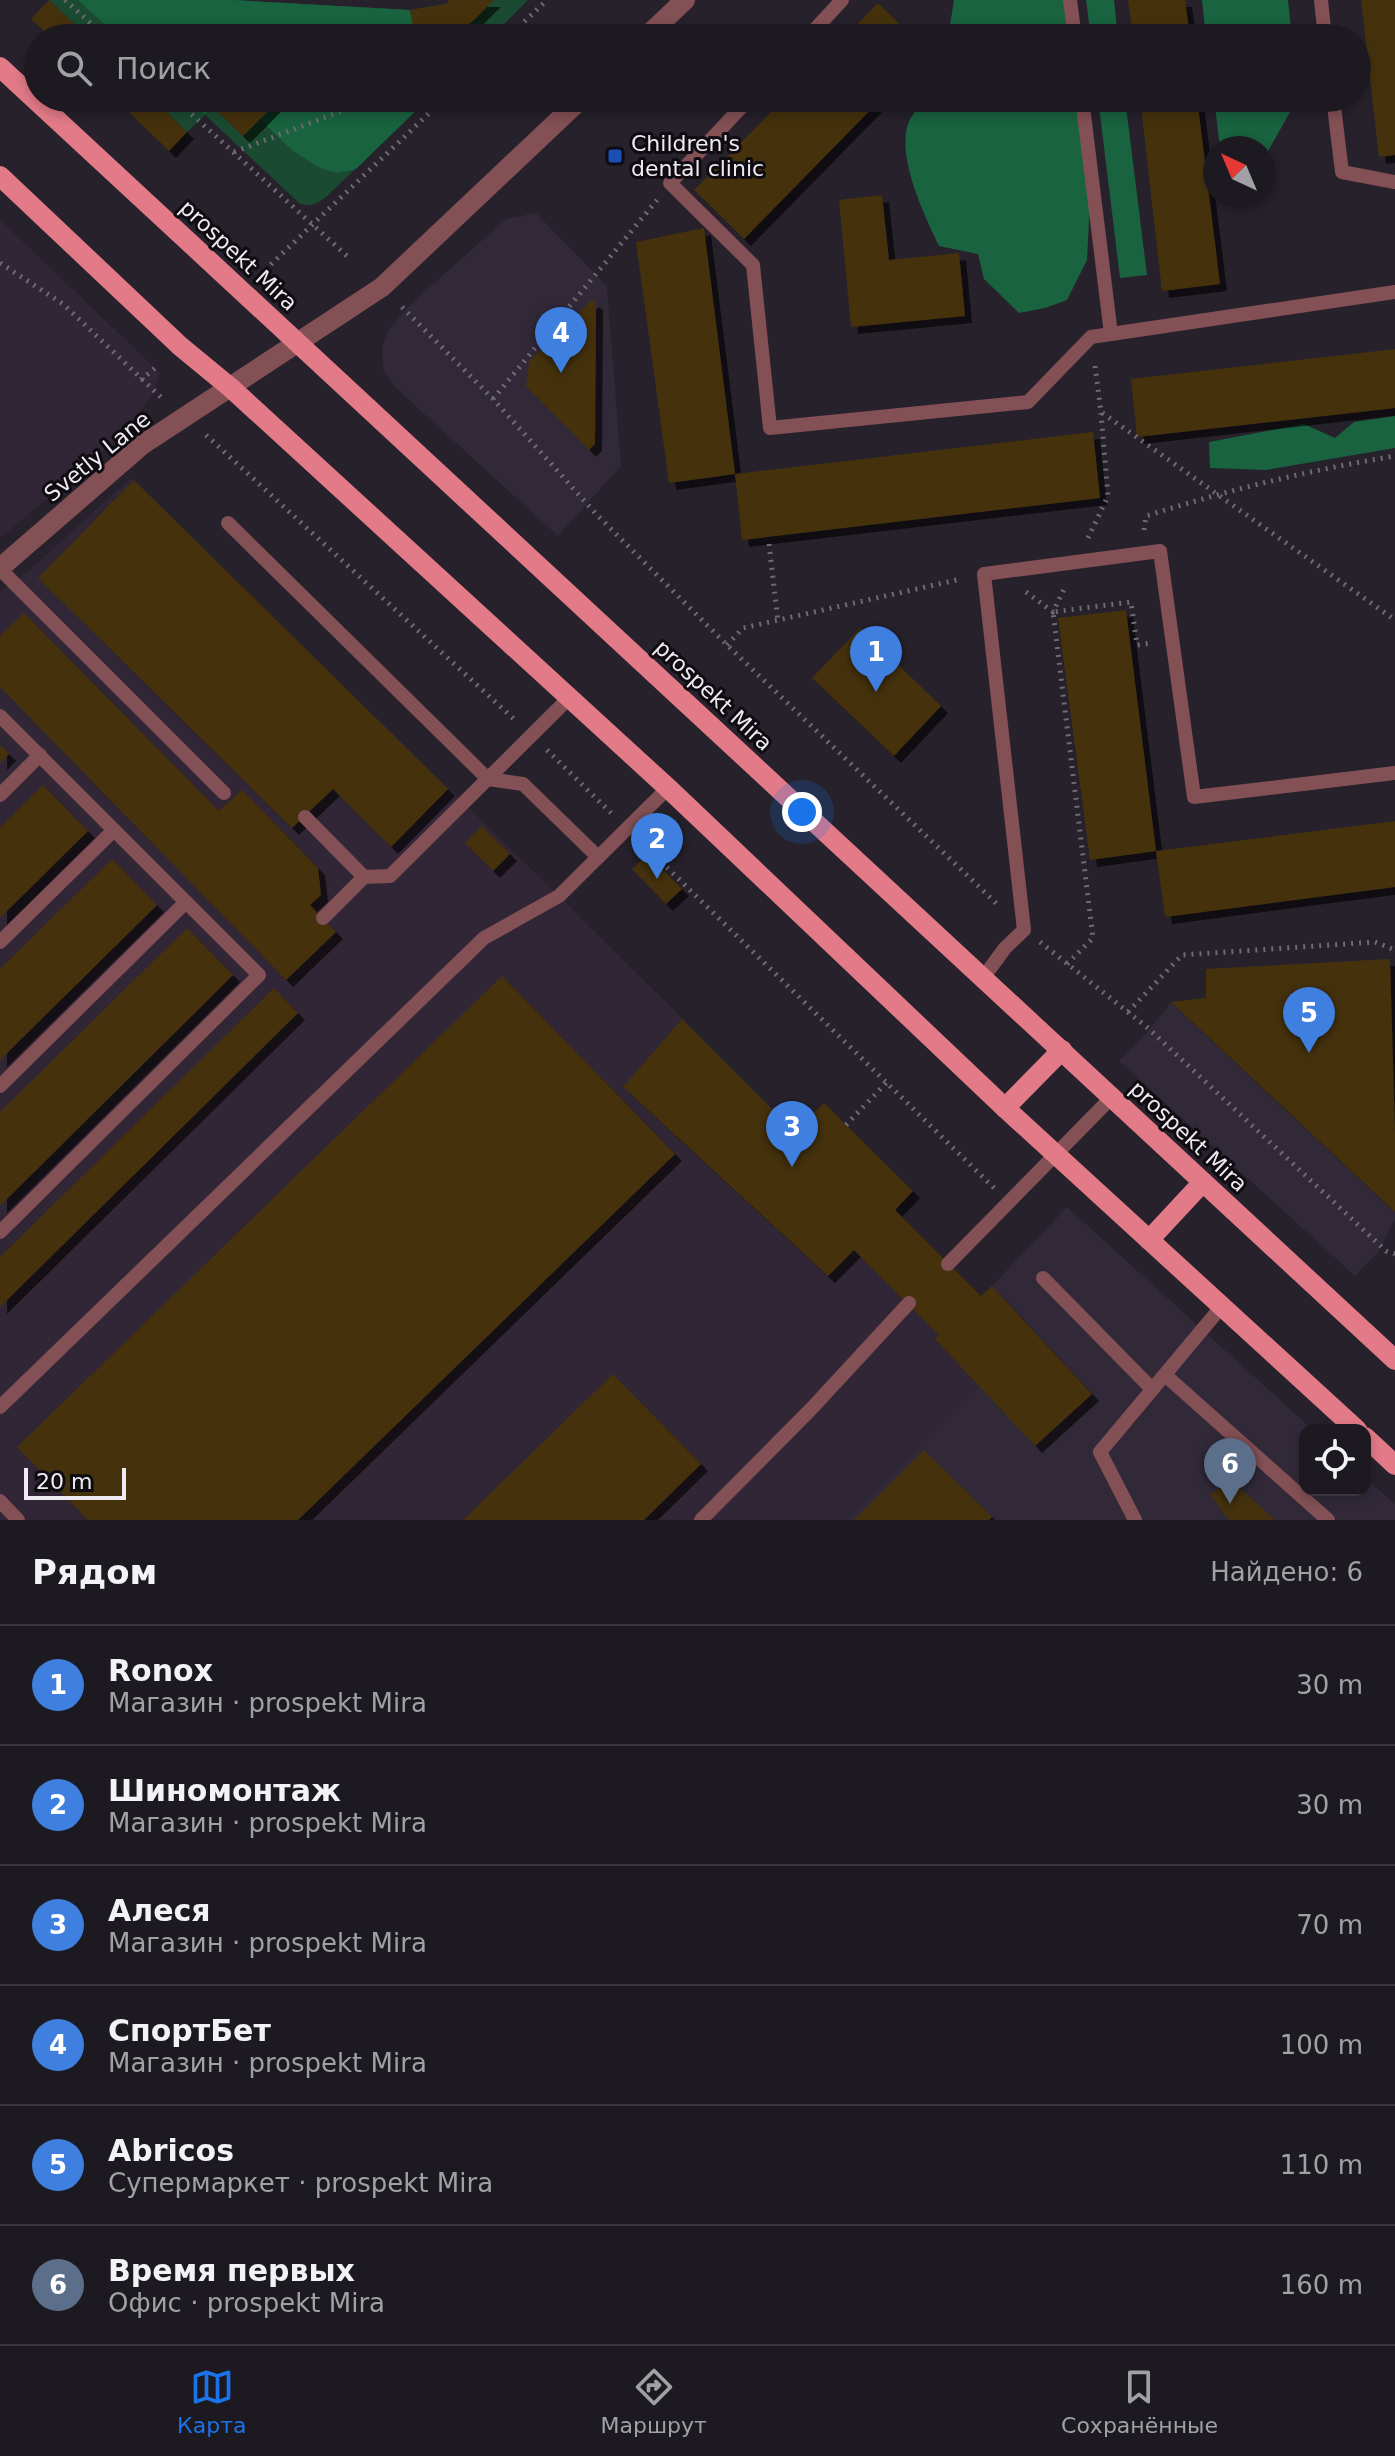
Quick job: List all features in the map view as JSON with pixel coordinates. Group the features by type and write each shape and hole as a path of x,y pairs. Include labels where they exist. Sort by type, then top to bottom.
{"main road":[{"name":"prospekt Mira","path":"0,67 24,89"},
{"name":"prospekt Mira","path":"49,112 1395,1360"},
{"path":"0,176 180,346 231,388 668,788 1005,1108 1350,1424"},
{"path":"1005,1108 1062,1050"},
{"path":"1149,1240 1203,1182"},
{"path":"1371,1443 1395,1465"}],"street":[{"path":"660,24 685,0"},
{"name":"Svetly Lane","path":"0,569 142,445 382,287 567,112"}],"lane":[{"path":"820,24 842,0"},
{"path":"1070,0 1073,24"},
{"path":"1321,0 1324,24"},
{"path":"737,112 670,183 753,265 770,428 1028,402 1091,337 1395,292"},
{"path":"1084,112 1111,334"},
{"path":"1335,112 1342,172 1395,182"},
{"path":"228,523 488,779 523,784 598,857"},
{"path":"983,978 1005,948 1024,930 984,574 1160,551 1194,797 1395,773"},
{"path":"0,569 224,793"},
{"path":"323,918 364,877 390,876 569,698"},
{"path":"0,716 259,975 0,1232"},
{"path":"0,795 40,755"},
{"path":"0,1407 484,938 559,896 668,788"},
{"path":"305,817 364,877"},
{"path":"0,942 114,830"},
{"path":"0,1086 186,902"},
{"path":"948,1264 1112,1097"},
{"path":"1043,1278 1152,1389"},
{"path":"701,1520 813,1407 909,1303"},
{"path":"1135,1520 1100,1452 1222,1306"},
{"path":"1165,1375 1328,1520"},
{"path":"0,1501 18,1520"}],"path":[{"path":"65,0 92,24"},
{"path":"522,24 547,0"},
{"path":"190,112 347,256"},
{"path":"234,152 339,112"},
{"path":"265,270 431,112"},
{"path":"493,399 670,183"},
{"path":"0,263 63,304 141,380 229,455 532,735 1009,1202"},
{"path":"402,307 493,399 597,515 727,645 1024,930 1148,1028 1386,1251 1395,1254"},
{"path":"1067,964 1093,938 1053,612 1108,496 1091,337"},
{"path":"141,380 155,368"},
{"path":"1101,412 1395,620"},
{"path":"1141,553 1146,516 1215,494 1328,467 1395,456"},
{"path":"769,544 778,621"},
{"path":"727,645 743,628 984,574"},
{"path":"1053,612 1131,602 1137,645 1173,640"},
{"path":"1128,1012 1182,955 1375,942 1395,950"},
{"path":"846,1125 887,1082"}],"shaded area":[{"path":"536,213 607,286 621,466 558,536 397,389 383,370 382,347 389,329 414,301 506,219"},
{"path":"0,220 160,373 152,396 119,438 0,538"},
{"path":"131,478 794,1130 824,1103 913,1191 895,1210 979,1386 845,1520 0,1520 0,592 26,573"},
{"path":"1390,959 1395,1218 1378,1252 1355,1276 1119,1061 1171,1002 1206,998 1206,969"},
{"path":"1067,1207 1306,1424 1299,1424 1299,1496 1371,1496 1371,1482 1395,1504 1395,1520 845,1520 979,1386 935,1339 992,1286"}],"green space":[{"path":"49,0 233,0 410,10 446,4 450,0 528,0 504,24 74,24"},
{"path":"78,0 233,0 410,10 412,24 105,24"},
{"path":"954,0 1067,0 1070,24 950,24"},
{"path":"1086,0 1114,0 1117,24 1089,24"},
{"path":"1202,0 1288,0 1291,24 1205,24"},
{"path":"166,112 414,112 326,197 310,205 299,203 205,115 187,132"},
{"path":"252,112 415,112 356,169 337,173 320,168 293,151"},
{"path":"1080,112 1090,201 1087,260 1067,300 1019,313 984,279 978,254 939,246 909,170 906,138 913,114"},
{"path":"1100,112 1127,112 1147,275 1120,278"},
{"path":"1216,112 1290,112 1275,139 1275,136 1219,136"},
{"path":"1395,416 1395,448 1266,470 1210,468 1209,442 1304,424 1335,438 1354,422"}],"building":[{"path":"49,0 74,24 36,24 31,19"},
{"path":"450,0 494,0 469,24 412,24 410,10 446,4"},
{"path":"1128,0 1185,0 1188,24 1131,24"},
{"path":"1361,0 1395,0 1395,155 1379,157 1371,87 1371,24 1364,24"},
{"path":"878,3 900,24 858,24"},
{"path":"129,112 166,112 187,132 169,151"},
{"path":"218,112 267,112 243,136"},
{"path":"771,112 868,112 744,239 694,190"},
{"path":"1142,112 1199,112 1203,147 1203,208 1211,208 1220,284 1162,291"},
{"path":"882,195 889,260 959,253 965,316 851,327 839,200"},
{"path":"704,228 735,474 669,483 636,242"},
{"path":"592,300 596,303 595,444 589,450 526,386 529,361"},
{"path":"1395,349 1395,408 1137,437 1131,379"},
{"path":"1093,432 1100,498 742,540 735,474"},
{"path":"134,480 448,789 391,847 333,789 292,828 38,578"},
{"path":"1126,610 1156,851 1090,860 1058,618"},
{"path":"24,613 219,811 242,790 318,868 321,895 310,905 336,932 286,980 0,687 0,636"},
{"path":"860,628 941,706 894,756 812,678"},
{"path":"0,745 9,754 0,763"},
{"path":"43,785 88,831 0,918 0,828"},
{"path":"1395,821 1395,887 1165,917 1156,851"},
{"path":"482,826 510,854 493,871 465,843"},
{"path":"648,854 682,889 666,904 632,869"},
{"path":"112,859 157,905 0,1060 0,969"},
{"path":"187,928 233,975 0,1206 0,1112"},
{"path":"1390,959 1395,1212 1171,1002 1206,998 1206,969"},
{"path":"502,976 675,1154 298,1520 88,1520 17,1447"},
{"path":"274,988 298,1013 0,1307 0,1257"},
{"path":"682,1019 794,1131 824,1103 913,1191 895,1210 981,1296 992,1286 1092,1394 1035,1446 935,1339 939,1335 854,1250 828,1276 623,1087"},
{"path":"613,1374 701,1464 644,1520 463,1520"},
{"path":"924,1450 992,1517 989,1520 854,1520"},
{"path":"1231,1480 1275,1520 1229,1520 1210,1495"}],"place":[{"name":"Children's dental clinic","path":"615,156"},
{"name":"СпортБет","path":"561,373"},
{"name":"Ronox","path":"876,692"},
{"name":"Шиномонтаж","path":"657,879"},
{"name":"Abricos","path":"1309,1053"},
{"name":"Алеся","path":"792,1167"},
{"name":"Время первых","path":"1230,1504"}]}
